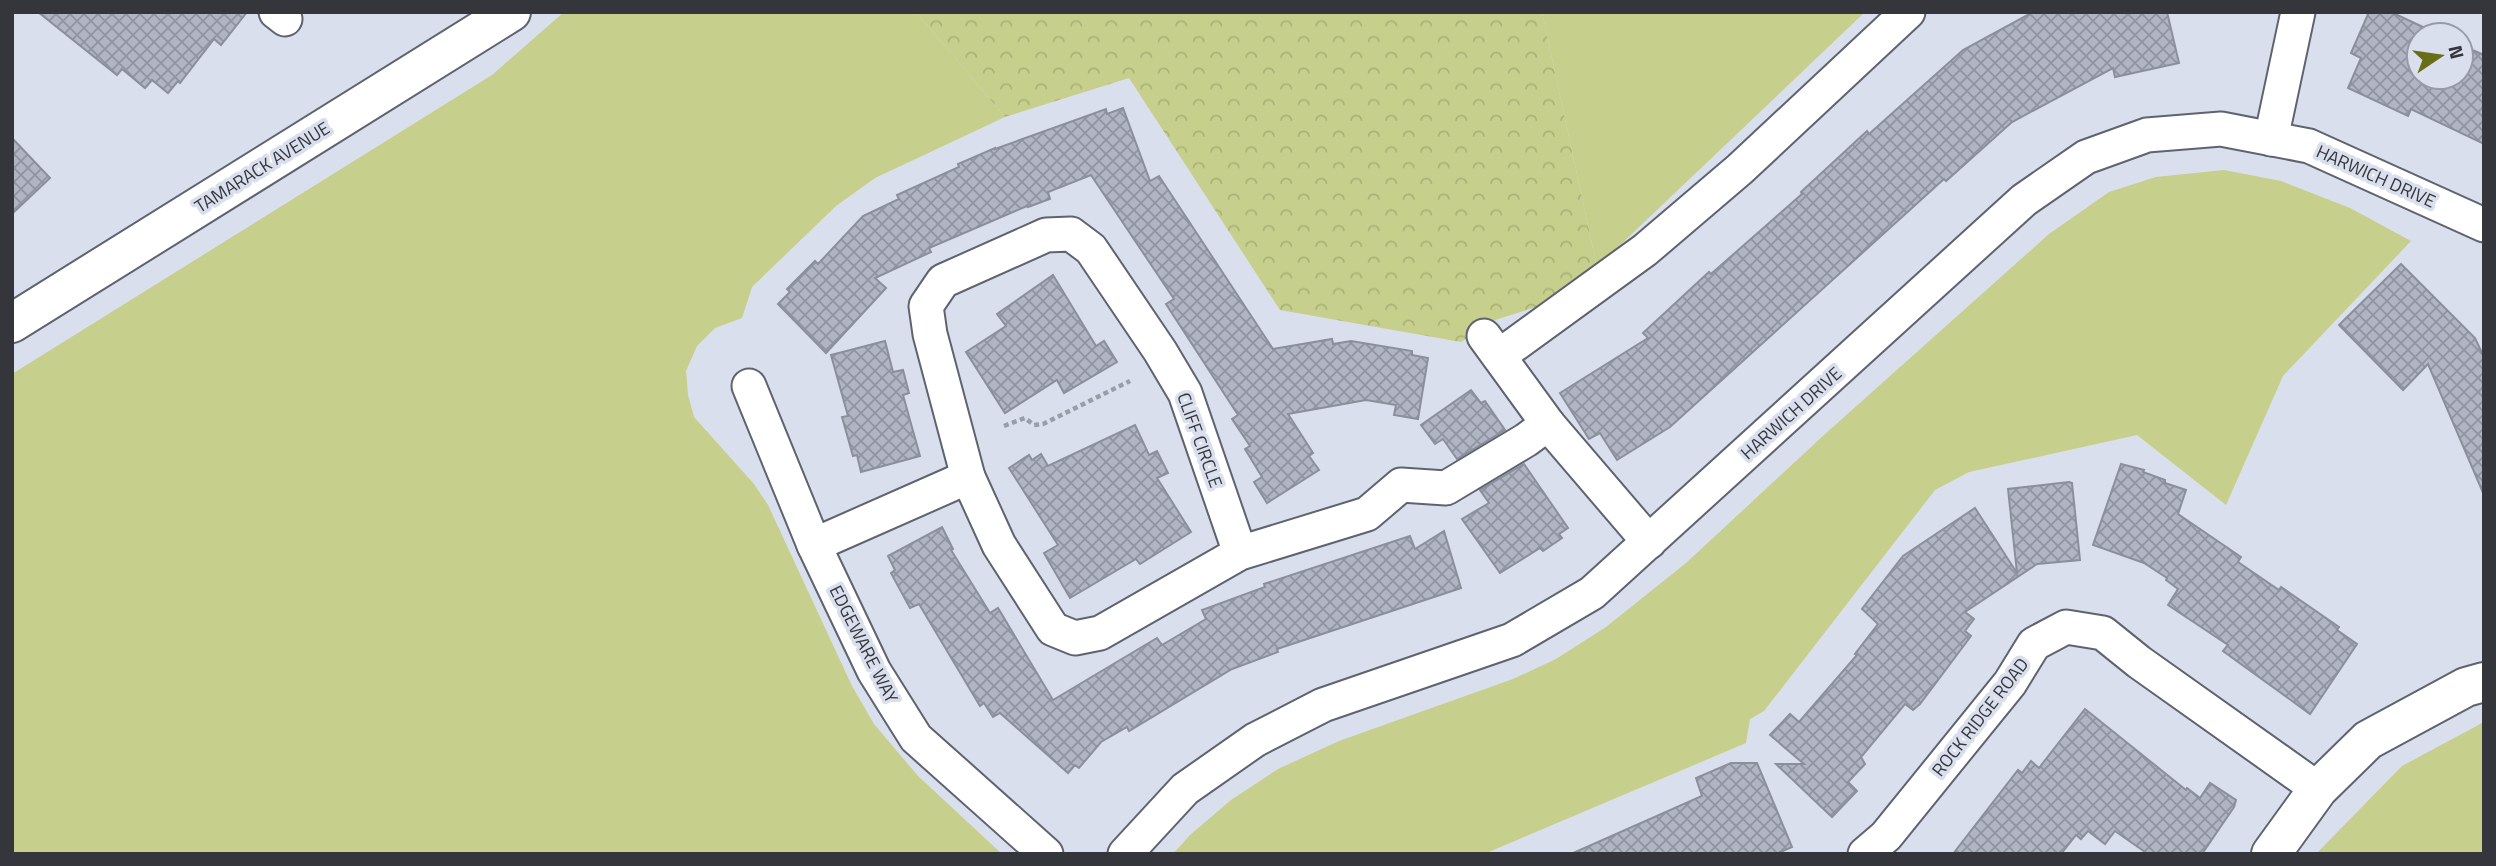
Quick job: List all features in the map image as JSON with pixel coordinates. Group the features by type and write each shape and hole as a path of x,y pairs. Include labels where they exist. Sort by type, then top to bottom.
{"main road":[{"name":"TAMARACK AVENUE","path":"12,323 511,12"},
{"path":"2271,854 2318,789 2368,740 2466,687 2484,682"}],"street":[{"path":"1649,542 1548,424 1492,346 1645,250 1740,169 1908,12"},
{"path":"2271,139 2298,12"},
{"name":"HARWICH DRIVE","path":"1125,854 1185,789 1255,740 1323,705 1512,640 1592,593 2024,200 2086,157 2147,135 2221,129 2309,146 2484,225"},
{"name":"CLIFF CIRCLE","path":"1071,234 1091,249 1185,393 1240,552 1100,633 1076,638 1053,629 999,545 968,477 930,334 926,306 943,281 1046,235 1071,234"},
{"name":"EDGEWARE WAY","path":"749,387 814,545 874,671 916,738 1046,854"},
{"path":"1240,552 1367,514 1401,485 1446,488 1548,424"},
{"path":"814,545 968,477"},
{"name":"ROCK RIDGE ROAD","path":"1865,854 1885,836 2010,683 2035,644 2066,627 2103,632 2139,662 2318,789"}],"path":[{"path":"1004,426 1025,418 1034,425 1043,424 1130,381"}],"green space":[{"path":"564,12 916,12 1005,117 875,178 836,206 752,287 742,318 715,328 697,346 686,371 688,395 694,417 754,484 768,505 852,686 874,724 918,776 1002,854 12,854 12,374 492,75"},
{"path":"916,12 1542,12 1597,267 1539,306 1495,320 1461,342 1280,310 1129,78 1005,117"},
{"path":"1542,12 1865,12 1597,267"},
{"path":"2224,170 2281,181 2350,208 2411,241 2283,376 2226,505 2137,435 1969,472 1935,490 1764,711 1750,719 1746,743 1484,854 1173,854 1190,835 1231,800 1278,769 1339,741 1513,679 1556,659 1606,627 1686,563 1824,435 2049,234 2109,192 2156,177"},
{"path":"2484,722 2484,854 2316,854 2402,766"}],"building":[{"path":"38,12 247,12 221,45 214,39 180,83 178,81 168,93 152,80 145,88 122,69 117,75"},
{"path":"2033,12 2167,12 2179,63 2115,77 2113,68 2012,122 1946,181 1944,179 1670,427 1617,460 1600,433 1589,439 1560,393 1648,338 1643,333 1709,272 1711,274 1802,194 1801,192 1867,131 1869,134 1963,50"},
{"path":"2369,12 2391,12 2410,21 2405,21 2405,91 2475,91 2475,51 2484,55 2484,144 2411,109 2408,116 2348,88 2361,58 2351,53"},
{"path":"1123,108 1150,181 1159,176 1273,349 1332,339 1333,344 1351,341 1412,351 1412,355 1428,358 1418,419 1394,415 1396,405 1366,400 1288,414 1313,453 1309,456 1319,470 1267,503 1254,482 1262,477 1245,449 1250,446 1232,419 1238,415 1166,304 1174,299 1091,175 1048,192 1050,199 1027,206 929,248 931,252 875,278 886,288 826,353 778,304 790,292 787,289 815,261 818,264 863,216 899,199 897,195 995,148 1106,109 1107,114"},
{"path":"12,138 50,178 12,214"},
{"path":"2401,264 2475,338 2484,357 2484,495 2428,364 2403,390 2339,325"},
{"path":"1053,275 1096,346 1104,341 1117,362 1064,393 1057,380 1005,413 966,352 1006,326 997,314"},
{"path":"885,341 893,372 903,370 909,393 903,395 920,456 861,472 857,455 853,456 842,417 848,416 831,355"},
{"path":"1471,390 1481,403 1485,401 1505,430 1457,459 1443,439 1435,444 1421,425"},
{"path":"1135,425 1149,455 1157,451 1168,473 1157,478 1191,532 1140,564 1136,559 1070,598 1044,553 1058,545 1009,468 1029,455 1032,460 1041,454 1048,466"},
{"path":"1524,464 1568,528 1559,534 1562,538 1543,551 1540,548 1500,573 1462,519 1489,503 1480,490"},
{"path":"2121,464 2144,470 2143,472 2165,480 2165,483 2186,490 2178,514 2241,557 2238,562 2279,590 2281,587 2339,627 2337,630 2357,644 2310,714 2223,651 2228,645 2168,605 2178,589 2166,580 2167,578 2144,563 2093,545"},
{"path":"2072,483 2080,560 2037,564 1965,612 1974,619 1965,631 1971,636 1920,704 1913,710 1905,704 1861,757 1865,764 1848,782 1857,791 1832,817 1776,764 1804,764 1770,735 1790,714 1799,722 1857,655 1855,654 1878,624 1862,609 1903,556 1975,508 2017,573 2008,489"},
{"path":"942,527 953,549 951,550 990,613 998,608 1053,700 1157,638 1162,645 1206,619 1202,610 1265,587 1264,584 1410,536 1415,549 1444,531 1461,588 1277,649 1278,652 1232,669 1129,731 1127,727 1101,742 1079,768 1075,765 1068,773 1000,713 993,717 984,703 980,706 919,604 910,608 891,573 895,570 888,556"},
{"path":"2085,709 2186,790 2187,788 2200,798 2210,783 2236,800 2202,854 2148,854 2115,831 2105,844 2088,831 2081,839 2076,835 2061,854 1953,854 2018,770 2022,773 2031,761 2039,768"},
{"path":"1731,763 1757,763 1792,847 1776,854 1571,854 1702,796 1696,778"}]}
